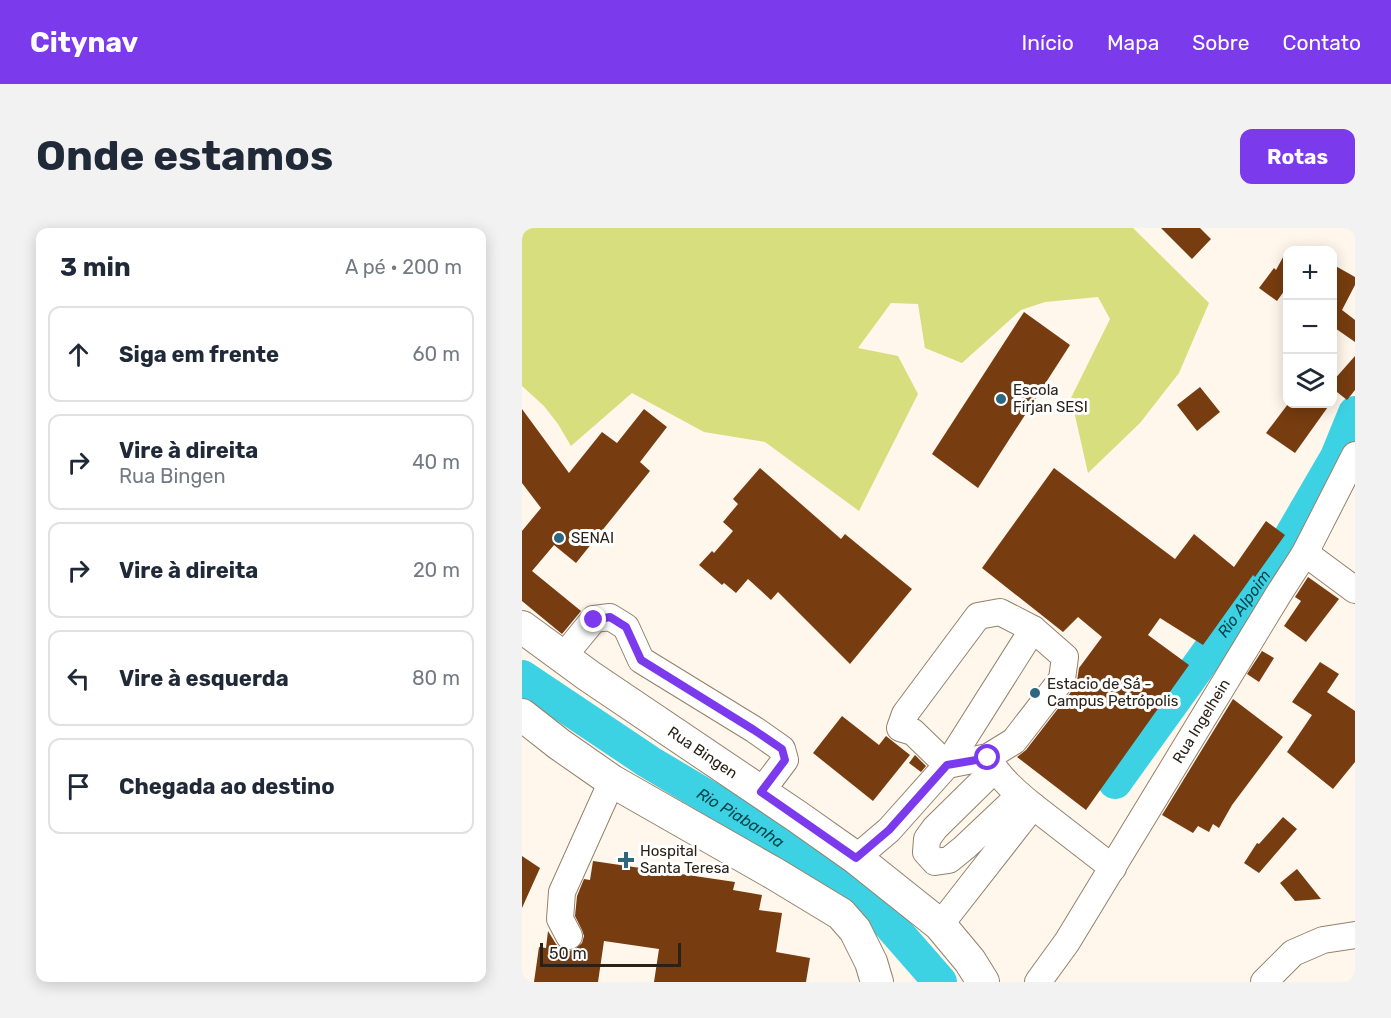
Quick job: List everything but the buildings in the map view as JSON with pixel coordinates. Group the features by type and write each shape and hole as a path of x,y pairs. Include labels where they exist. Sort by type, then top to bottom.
{"main road":[{"name":"Rua Bingen","path":"522,627 589,676 856,858 940,925 970,961 983,982"},
{"path":"522,716 612,781 842,914 855,930 872,962 877,982"}],"street":[{"name":"Rua Ingelhein","path":"1038,982 1068,942 1305,553 1355,455"},
{"path":"1305,553 1355,590"},
{"path":"992,763 947,765 913,732 900,728 905,714 978,616 1000,612 1033,630 1065,657 1062,679 1014,741 927,838 926,852 935,862 950,860 1027,801"},
{"path":"563,657 594,620 610,617 626,627 641,660 762,734 782,749 785,760 761,792"},
{"path":"856,858 889,830 947,765 1033,630"},
{"path":"992,763 1006,784 1113,868"},
{"path":"569,936 560,919 562,892 612,781"},
{"path":"940,925 1021,820 1027,801"},
{"path":"1264,982 1293,953 1323,940 1355,935"}],"green space":[{"path":"522,228 1133,228 1209,303 1179,373 1140,423 1088,473 1071,398 1110,319 1098,297 1045,302 1021,310 962,363 925,348 918,304 891,303 858,348 898,356 918,394 859,511 765,442 704,432 632,393 571,446 544,406 522,386"}],"waterway":[{"name":"Rio Alpoim","path":"1115,782 1287,543 1337,457 1355,413"},
{"name":"Rio Piabanha","path":"522,677 649,762 768,833 885,919 940,982"}],"place":[{"name":"Escola Firjan SESI","path":"1001,399"},
{"name":"SENAI","path":"559,538"},
{"name":"Estacio de Sá - Campus Petrópolis","path":"1035,693"},
{"name":"Hospital Santa Teresa","path":"626,860"}],"route":[{"path":"594,620 610,617 626,627 641,660 782,749 785,760 761,792 856,858 889,830 947,765 988,758"}]}
